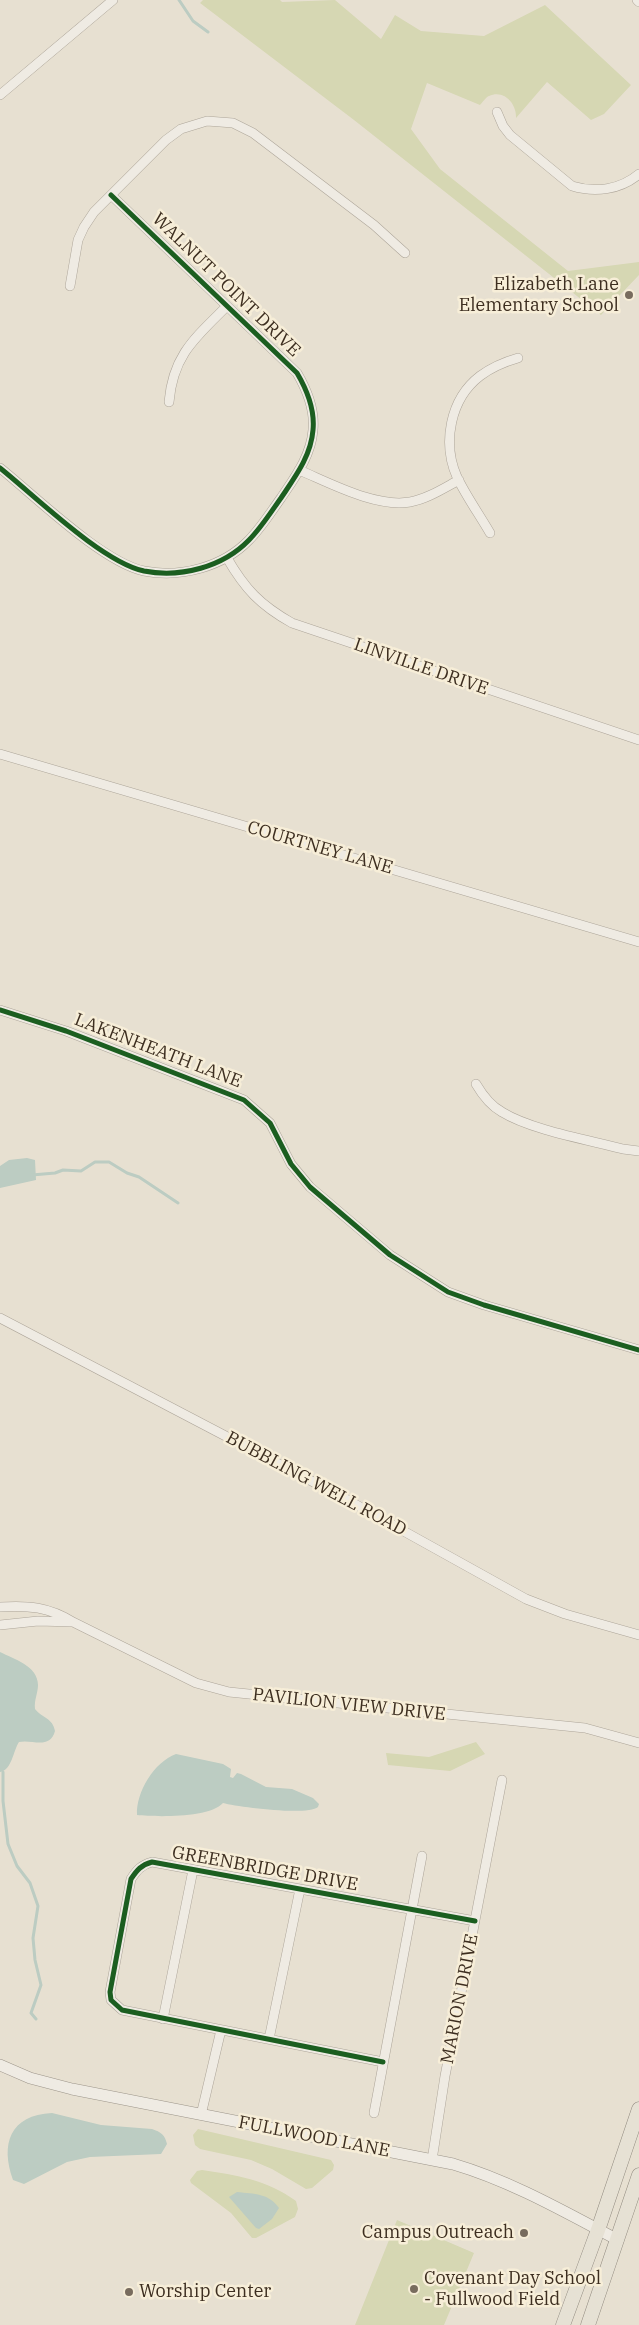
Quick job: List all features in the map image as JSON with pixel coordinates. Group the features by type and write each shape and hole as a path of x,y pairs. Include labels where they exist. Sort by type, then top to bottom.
{"main road":[{"path":"563,2325 639,2109"},
{"path":"588,2325 639,2175"}],"street":[{"path":"0,95 113,0"},
{"path":"498,112 503,126 510,135 572,186 585,190 602,190 624,184 639,174"},
{"path":"70,286 73,264 81,234 94,212 173,134 197,123 227,121 253,133 374,225 405,252"},
{"name":"WALNUT POINT DRIVE","path":"0,468 92,543 117,560 134,568 157,573 182,572 207,566 227,558 256,533 299,470 310,449 314,428 311,406 305,388 297,373 112,195"},
{"path":"169,402 174,369 186,350 227,306"},
{"path":"490,533 459,480 453,466 450,445 452,418 466,392 479,377 499,364 518,358"},
{"path":"299,470 364,496 380,501 398,503 410,502 427,496 459,480"},
{"name":"LINVILLE DRIVE","path":"227,558 253,597 292,623 639,740"},
{"name":"COURTNEY LANE","path":"0,754 639,942"},
{"name":"LAKENHEATH LANE","path":"0,1010 66,1030 244,1100 270,1123 291,1164 310,1187 390,1255 440,1287 484,1305 639,1350"},
{"path":"476,1084 488,1102 502,1112 519,1120 614,1147 639,1151"},
{"name":"BUBBLING WELL ROAD","path":"0,1318 335,1494 526,1599 565,1614 639,1635"},
{"name":"PAVILION VIEW DRIVE","path":"0,1607 42,1607 59,1613 73,1622 196,1683 229,1692 585,1728 639,1743"},
{"name":"PAVILION VIEW DRIVE","path":"0,1625 38,1621 73,1622"},
{"name":"MARION DRIVE","path":"432,2160 443,2085 502,1780"},
{"path":"374,2113 422,1856"},
{"name":"GREENBRIDGE DRIVE","path":"383,2062 122,2010 111,2000 110,1992 131,1879 136,1870 152,1862 475,1920"},
{"path":"163,2019 193,1870"},
{"path":"269,2039 300,1889"},
{"path":"201,2115 221,2030"},
{"name":"FULLWOOD LANE","path":"0,2065 30,2078 58,2086 432,2160 490,2176 618,2240"}],"green space":[{"path":"203,0 280,0 282,2 335,0 381,39 395,15 421,31 484,36 545,5 631,85 604,114 591,120 547,82 516,118 512,103 504,96 495,94 489,96 480,105 427,83 411,129 440,169 568,271 639,262 639,275 601,315 354,120 200,3"},
{"path":"476,1742 485,1754 450,1771 388,1765 386,1753 429,1757"},
{"path":"198,2129 331,2160 334,2165 333,2170 312,2188 306,2189 272,2169 251,2160 200,2149 195,2145 193,2135"},
{"path":"202,2170 239,2176 274,2188 296,2201 298,2209 295,2217 256,2238 252,2238 231,2213 191,2183 190,2180 197,2171"},
{"name":"Covenant Day School - Fullwood Field","path":"397,2220 474,2253 444,2325 355,2325"}],"shaded area":[{"path":"27,1158 35,1160 36,1180 0,1188 0,1166 9,1160"},
{"path":"0,1652 24,1664 34,1673 38,1685 35,1709 52,1723 55,1731 53,1737 45,1742 19,1742 10,1764 4,1771 0,1772"},
{"path":"176,1754 223,1764 231,1769 230,1777 233,1778 237,1773 266,1787 292,1789 313,1798 319,1804 318,1807 311,1810 287,1811 223,1803 216,1808 195,1814 169,1816 137,1815 137,1806 148,1779 160,1764"},
{"path":"52,2113 101,2125 152,2129 162,2134 167,2144 161,2154 90,2157 67,2162 24,2184 13,2180 8,2155 12,2134 26,2119"},
{"path":"237,2192 266,2197 279,2208 272,2219 259,2229 256,2228 229,2197"}],"waterway":[{"path":"179,0 193,21 208,32"},
{"path":"32,1175 55,1173 63,1170 81,1171 95,1162 109,1162 127,1173 139,1177 178,1203"},
{"path":"3,1772 3,1801 8,1844 17,1866 30,1883 38,1906 33,1938 35,1960 41,1985 31,2013 36,2019"}],"cycle path":[{"path":"0,468 69,527 109,555 127,565 144,571 172,573 214,564 239,549 266,520 292,482 306,457 312,440 313,415 307,393 297,373 111,195"},
{"path":"0,1010 66,1031 244,1100 270,1123 291,1164 310,1187 390,1255 448,1292 484,1305 639,1350"},
{"path":"383,2062 122,2010 111,2000 110,1992 131,1879 140,1868 152,1862 475,1921"}],"place":[{"name":"Elizabeth Lane Elementary School","path":"629,295"},
{"name":"Campus Outreach","path":"524,2233"},
{"name":"Covenant Day School - Fullwood Field","path":"414,2289"},
{"name":"Worship Center","path":"129,2292"}]}
